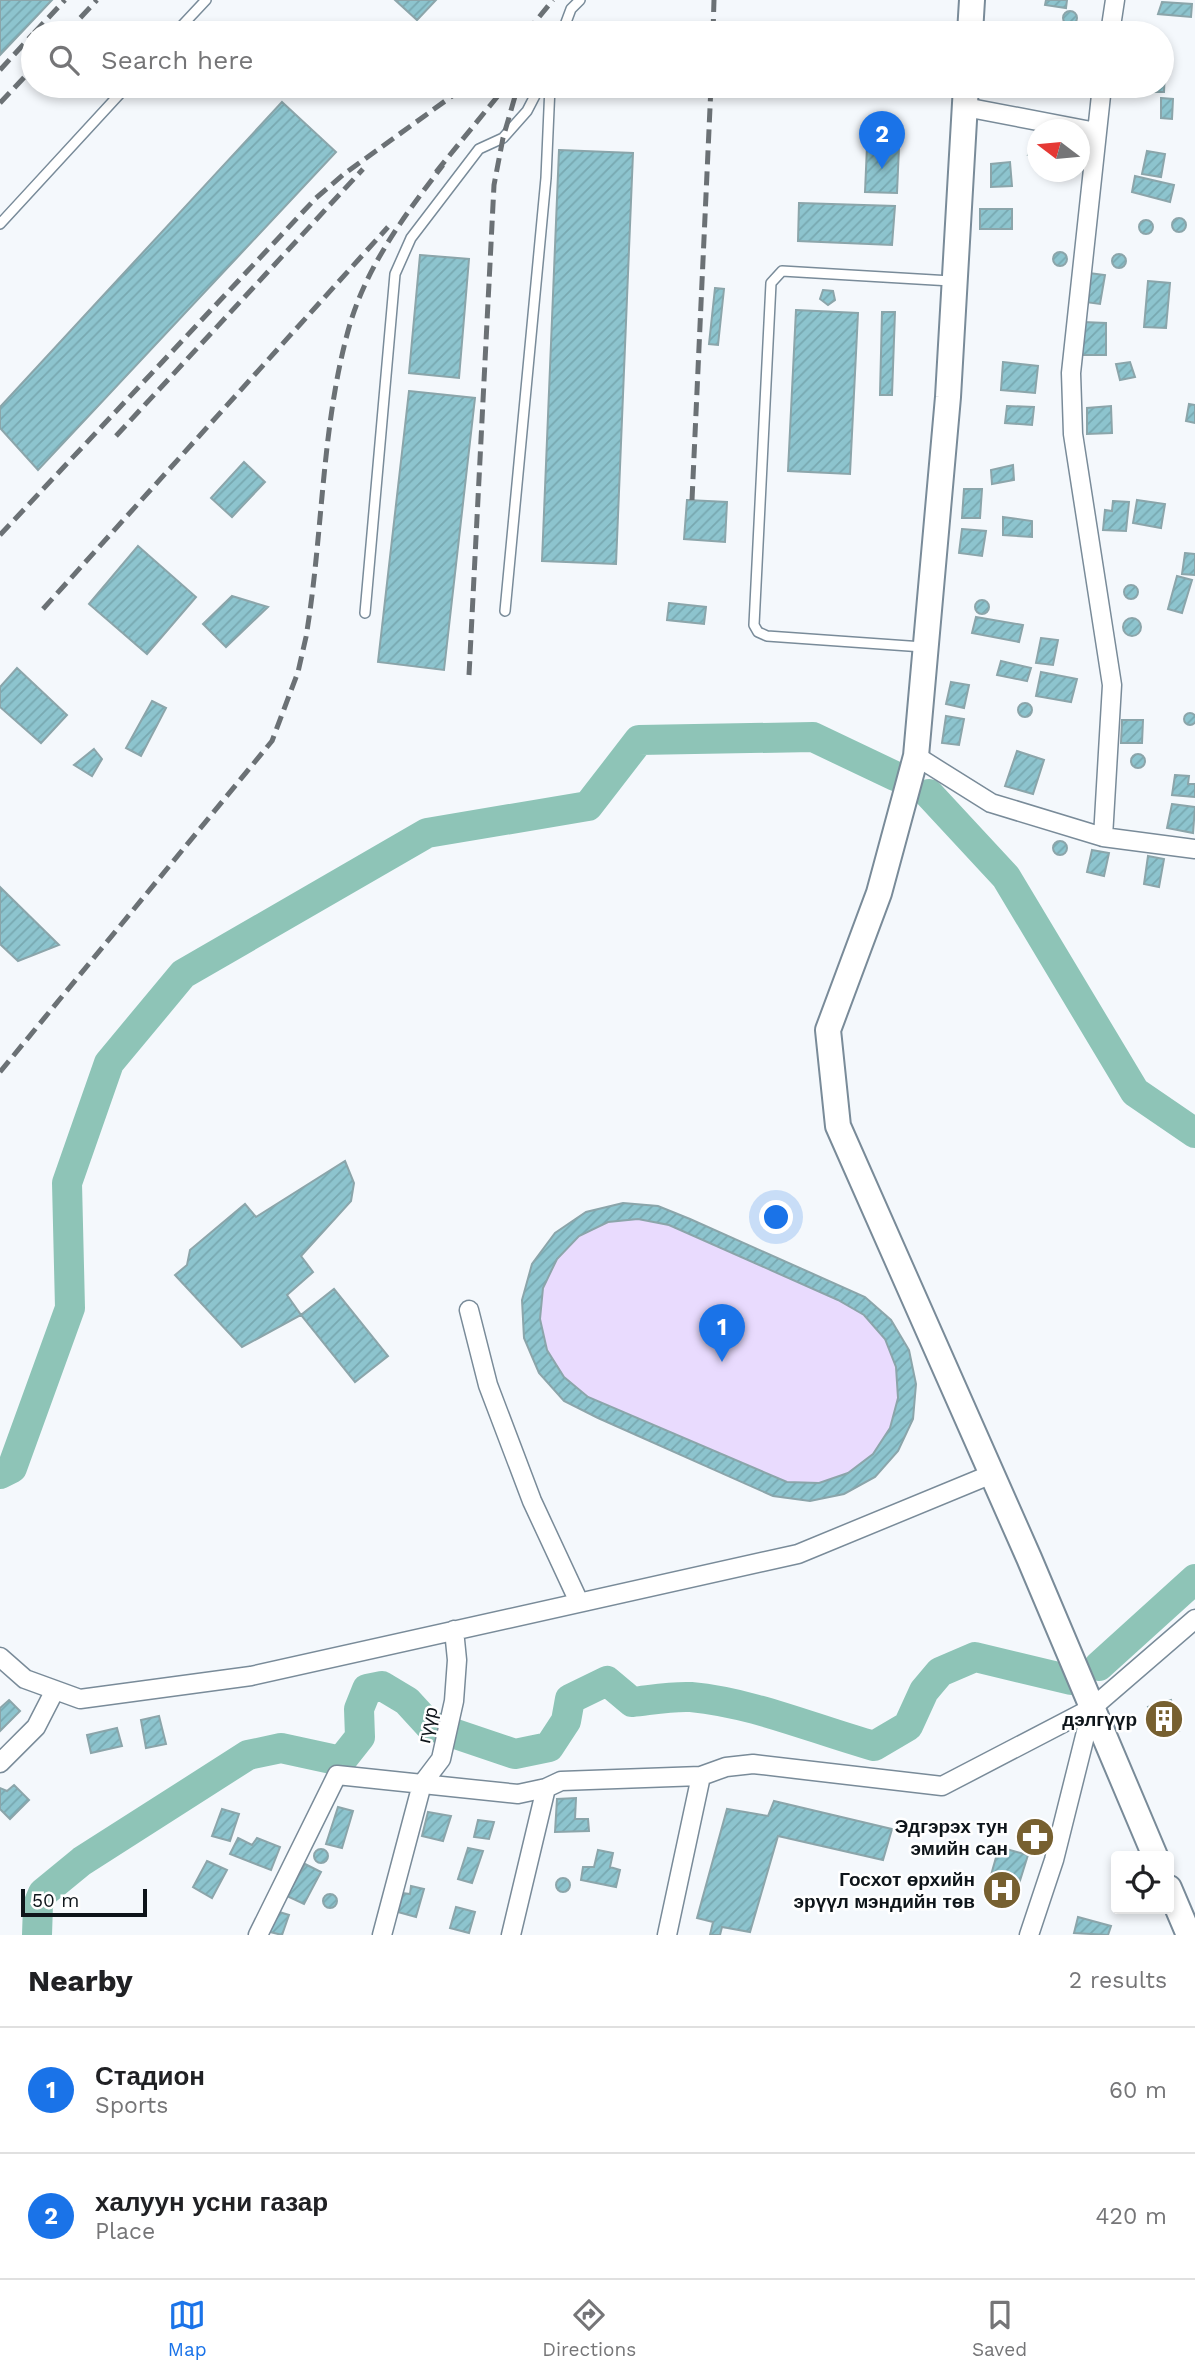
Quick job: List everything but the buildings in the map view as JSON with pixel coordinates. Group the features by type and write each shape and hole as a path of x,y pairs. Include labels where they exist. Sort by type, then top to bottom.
{"street":[{"path":"971,21 972,0"},
{"path":"1112,21 1115,0"},
{"path":"966,98 948,397 916,756 879,893 828,1030 829,1044 838,1126 992,1474 1153,1851"},
{"path":"973,98 1096,132"},
{"path":"1100,98 1071,373 1073,434 1112,685 1103,837"},
{"path":"916,756 992,803 1103,837 1195,849"},
{"path":"469,1310 492,1398 531,1501 579,1602"},
{"path":"0,1657 24,1679 80,1699 251,1676 798,1554 992,1474"},
{"path":"258,1935 337,1775 518,1794 546,1788 561,1781 701,1776 726,1767 753,1764 942,1786 1092,1708 1195,1619"},
{"name":"гүүр","path":"422,1784 441,1759 454,1701 457,1660 454,1630"},
{"path":"0,1763 36,1727 55,1690"},
{"path":"1029,1935 1054,1860 1092,1708"},
{"path":"667,1935 701,1776"},
{"path":"382,1935 422,1784"},
{"path":"511,1935 546,1788"},
{"path":"1174,1900 1189,1935"}],"lane":[{"path":"186,21 206,0"},
{"path":"566,21 571,9 580,0"},
{"path":"0,224 116,98"},
{"path":"365,613 394,274 411,238 479,149 503,138 527,111 534,98"},
{"path":"505,611 546,178 549,98"},
{"path":"925,647 767,636 758,632 754,625 771,283 782,271 953,281"}],"shaded area":[{"path":"623,1203 658,1206 690,1219 865,1297 891,1320 909,1350 916,1384 913,1419 898,1451 875,1477 844,1494 810,1501 773,1496 564,1401 539,1373 524,1338 522,1300 532,1264 586,1212"}],"waterway":[{"path":"0,1474 12,1468 70,1308 67,1183 109,1063 183,974 427,833 588,806 639,740 813,737 895,776"},
{"path":"929,794 1006,877 1135,1092 1195,1133"},
{"path":"1099,1666 1195,1579"},
{"path":"37,1935 38,1905 43,1893 82,1861 248,1755 281,1748 341,1761 360,1737 359,1709 367,1689 382,1686 407,1701 429,1725 515,1754 549,1747 566,1721 570,1699 607,1681 632,1702 684,1697 714,1700 761,1711 874,1746 908,1726 924,1691 940,1672 975,1657 1071,1680"}],"railway":[{"path":"45,21 65,0"},
{"path":"77,21 97,0"},
{"path":"536,21 553,0"},
{"path":"713,21 714,0"},
{"path":"0,70 21,47"},
{"path":"0,103 21,81"},
{"path":"0,535 316,198 344,174 449,98"},
{"path":"436,172 496,98"},
{"path":"469,675 494,185 515,98"},
{"path":"692,500 710,98"},
{"path":"0,1072 272,741 298,672 306,637 332,406 348,331 355,308 375,264 400,223 443,165"},
{"path":"116,436 363,169"},
{"path":"43,609 388,227"}],"place":[{"name":"халуун усни газар","path":"882,169"},
{"name":"Стадион","path":"722,1362"},
{"name":"дэлгүүр","path":"1164,1719"},
{"name":"Эдгэрэх тун эмийн сан","path":"1035,1837"},
{"name":"Госхот өрхийн эрүүл мэндийн төв","path":"1002,1890"}]}
